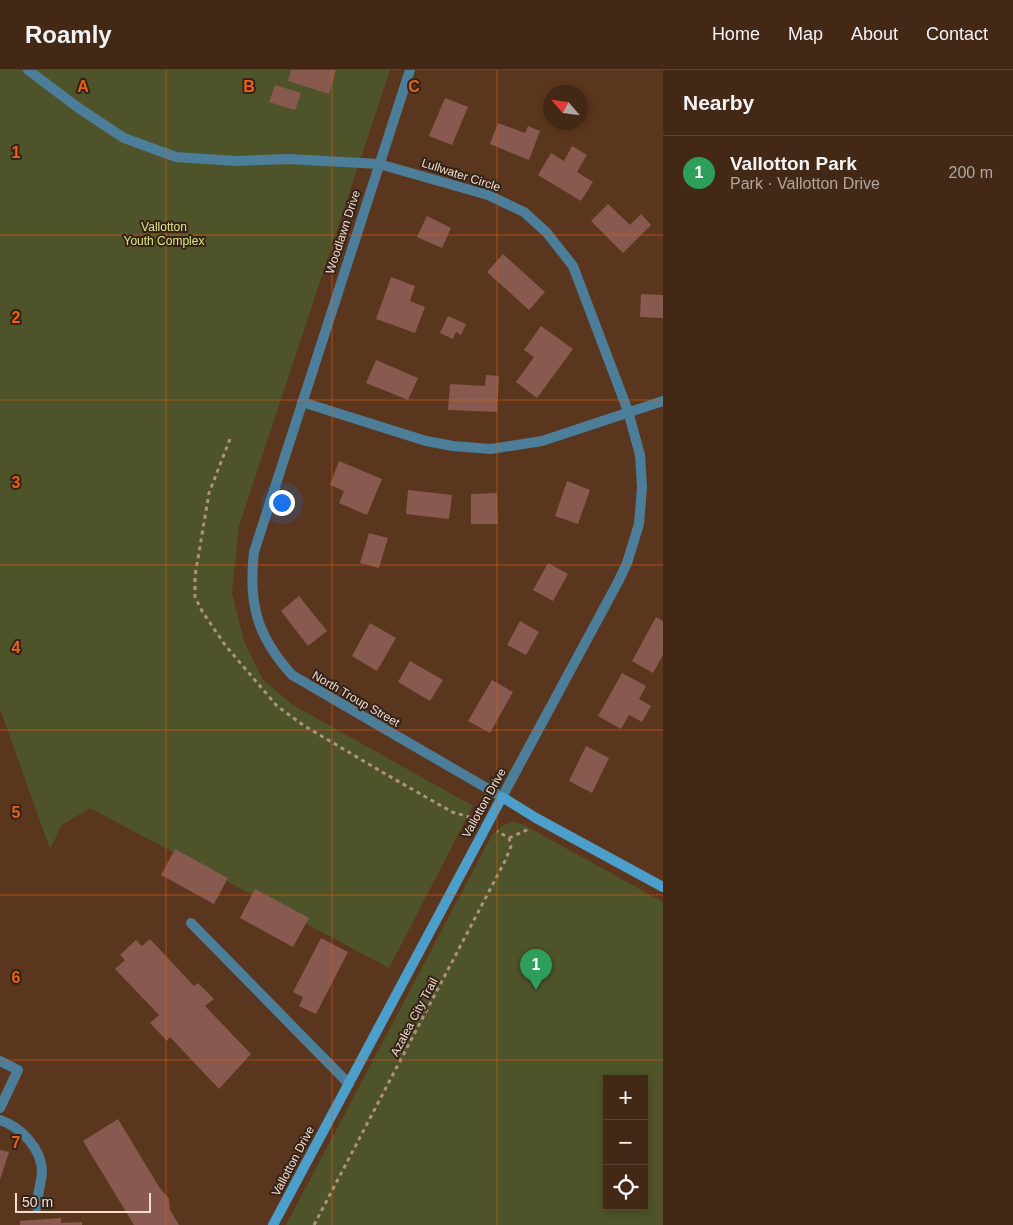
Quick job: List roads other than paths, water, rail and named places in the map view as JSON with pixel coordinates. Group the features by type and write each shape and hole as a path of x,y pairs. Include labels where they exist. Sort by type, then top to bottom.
{"street":[{"name":"Lullwater Circle","path":"28,70 124,138 176,157 236,161 289,159 379,164 488,195 524,212 547,233 573,266 628,411"},
{"name":"Woodlawn Drive","path":"302,402 410,70"},
{"path":"302,402 426,441 477,448 520,446 542,441 663,401"},
{"name":"North Troup Street","path":"302,402 254,552 251,594 262,635 274,656 292,675 536,818 663,887"},
{"name":"Vallotton Drive","path":"273,1225 627,563 639,524 642,487 640,455 628,411"},
{"path":"191,923 349,1084"},
{"path":"0,1061 18,1070 0,1108"},
{"path":"0,1120 18,1128 38,1153 42,1172 37,1195 37,1207"}],"place":[{"name":"Vallotton Park","path":"536,990"}],"park label":[{"name":"Vallotton Youth Complex","path":"164,234"}]}
